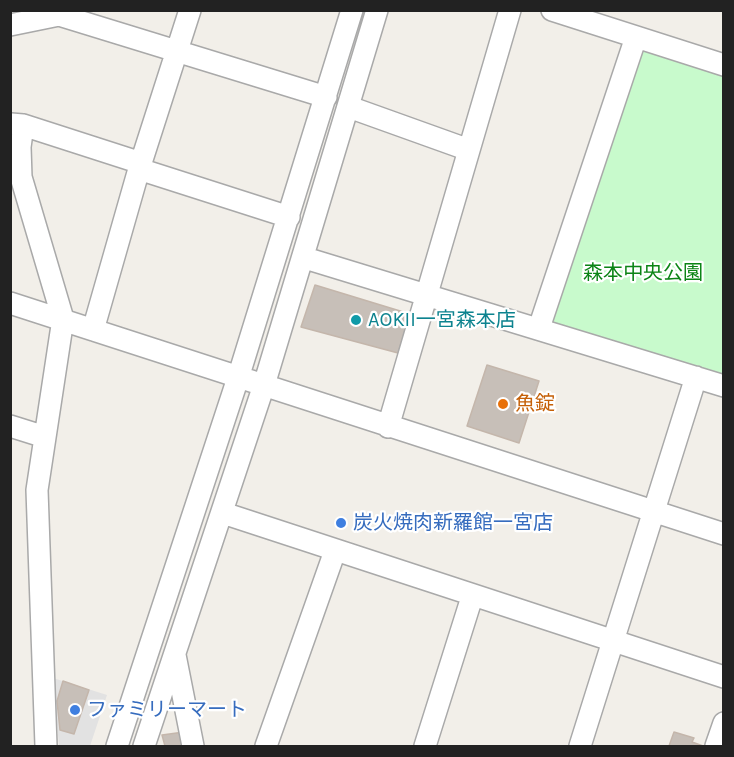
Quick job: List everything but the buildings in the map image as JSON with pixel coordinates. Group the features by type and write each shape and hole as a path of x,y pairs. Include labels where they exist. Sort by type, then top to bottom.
{"street":[{"path":"93,330 140,166 190,10"},
{"path":"117,747 238,378 352,10"},
{"path":"144,747 264,385 377,10"},
{"path":"388,427 510,10"},
{"path":"564,12 723,65"},
{"path":"10,26 59,13 326,97"},
{"path":"539,328 636,37"},
{"path":"349,107 469,150"},
{"path":"46,747 37,490 63,320 21,177 15,146 17,125 289,217"},
{"path":"304,258 723,386"},
{"path":"10,303 723,534"},
{"path":"580,747 696,377"},
{"path":"10,426 45,437"},
{"path":"223,513 723,678"},
{"path":"266,747 334,551"},
{"path":"424,747 472,597"},
{"path":"175,654 193,747"},
{"path":"716,747 723,723"}],"green space":[{"name":"森本中央公園","path":"636,37 723,68 723,385 539,328"}],"shaded area":[{"path":"53,678 107,695 90,746 59,746"}],"place":[{"name":"AOKII一宮森本店","path":"356,320"},
{"name":"魚錠","path":"503,404"},
{"name":"炭火焼肉新羅館一宮店","path":"341,523"},
{"name":"ファミリーマート","path":"75,710"}]}
